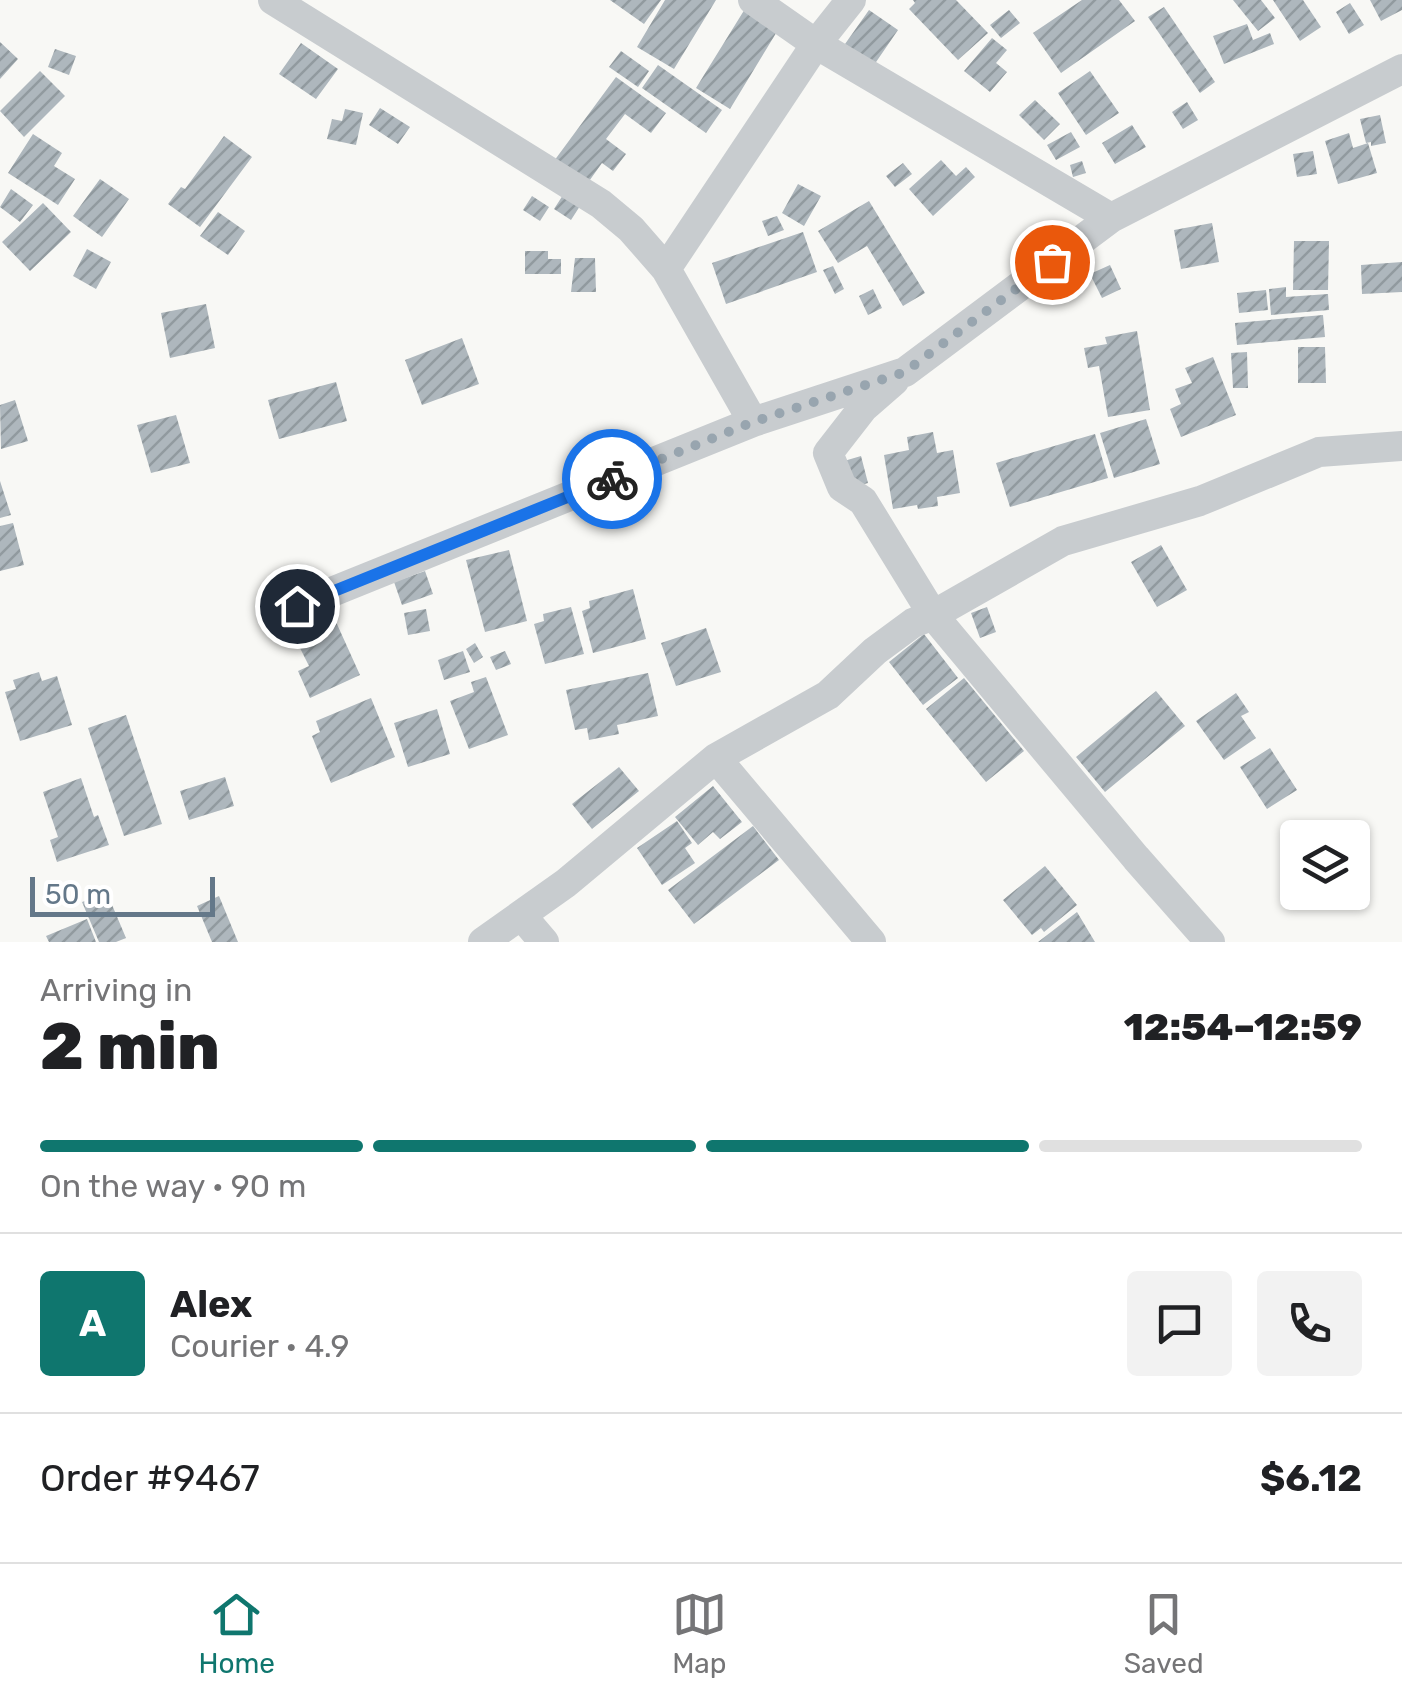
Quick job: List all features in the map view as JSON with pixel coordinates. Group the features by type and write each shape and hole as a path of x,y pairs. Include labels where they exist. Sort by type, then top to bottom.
{"street":[{"path":"272,0 601,204 631,229 666,268 753,422"},
{"path":"753,0 816,44 1111,218"},
{"path":"666,268 816,44 851,0"},
{"path":"1210,942 933,615 863,501 842,486 828,452 863,408 905,372 1111,218 1402,69"},
{"path":"297,606 753,422 905,372"},
{"path":"483,942 566,883 716,758 828,695 913,623 1063,541 1200,500 1319,452 1402,446"},
{"path":"716,758 872,942"},
{"path":"521,915 544,942"}],"building":[{"path":"610,0 661,0 644,24"},
{"path":"665,0 716,0 674,69 637,47"},
{"path":"913,0 956,0 988,33 958,60 909,9 915,3"},
{"path":"1082,0 1119,0 1135,21 1061,73 1033,33"},
{"path":"1233,0 1261,0 1275,18 1258,31"},
{"path":"1273,0 1303,0 1321,27 1300,41"},
{"path":"1370,0 1402,0 1402,10 1381,21"},
{"path":"1350,3 1364,25 1349,34 1336,12"},
{"path":"748,4 781,25 730,109 696,88"},
{"path":"1164,7 1215,82 1200,93 1148,17"},
{"path":"869,10 898,30 874,65 845,44"},
{"path":"1009,10 1020,23 1001,38 990,25"},
{"path":"1247,24 1253,40 1270,33 1274,44 1224,64 1213,36"},
{"path":"992,38 1007,50 996,63 1007,72 990,92 964,71"},
{"path":"0,42 18,59 0,79"},
{"path":"301,43 338,69 316,99 279,74"},
{"path":"55,49 76,56 69,75 48,67"},
{"path":"621,51 649,71 638,87 609,67"},
{"path":"658,65 722,110 706,133 642,88"},
{"path":"40,71 65,96 24,137 0,111"},
{"path":"1090,71 1119,113 1086,135 1058,93"},
{"path":"616,77 666,113 651,133 625,114 606,139 626,154 613,171 602,163 587,184 554,161"},
{"path":"1035,100 1060,124 1044,140 1019,115"},
{"path":"1187,102 1198,120 1183,129 1172,112"},
{"path":"380,108 410,127 398,144 369,125"},
{"path":"345,109 363,113 356,145 327,139 332,119 342,121"},
{"path":"1380,115 1386,143 1371,146 1371,142 1366,143 1360,119"},
{"path":"1132,125 1146,147 1115,164 1102,143"},
{"path":"1071,132 1080,147 1056,160 1047,145"},
{"path":"1349,133 1353,148 1368,143 1377,173 1338,184 1325,141"},
{"path":"33,134 62,153 54,166 75,179 58,205 8,173"},
{"path":"224,136 252,157 200,227 168,204 181,187 185,189"},
{"path":"1313,151 1317,174 1297,177 1293,154"},
{"path":"941,160 956,176 966,167 975,177 933,216 909,189"},
{"path":"1082,161 1086,173 1073,177 1070,165"},
{"path":"903,163 912,174 895,187 886,176"},
{"path":"100,179 129,199 102,237 73,216"},
{"path":"798,184 821,196 804,226 782,213"},
{"path":"11,189 33,205 20,222 0,207"},
{"path":"563,195 580,206 571,220 554,209"},
{"path":"532,196 549,207 540,221 523,210"},
{"path":"869,201 925,293 903,306 867,246 838,263 818,231"},
{"path":"43,203 71,232 30,271 2,242"},
{"path":"218,212 245,231 228,255 200,236"},
{"path":"777,216 784,230 768,236 762,221"},
{"path":"1212,223 1219,262 1181,269 1174,230"},
{"path":"803,232 817,272 726,304 712,263"},
{"path":"1294,241 1329,241 1328,290 1293,290"},
{"path":"87,249 111,262 96,289 73,276"},
{"path":"525,251 548,251 548,259 561,259 561,274 525,274"},
{"path":"575,258 595,258 596,292 571,292"},
{"path":"1402,262 1402,292 1362,294 1361,265"},
{"path":"1110,265 1121,289 1102,298 1090,274"},
{"path":"833,266 844,289 835,294 823,270"},
{"path":"1286,287 1286,297 1328,294 1329,310 1271,315 1269,289"},
{"path":"873,289 882,308 868,315 859,296"},
{"path":"1266,290 1268,310 1239,313 1237,293"},
{"path":"206,304 215,348 170,358 161,313"},
{"path":"1323,315 1325,337 1237,345 1235,323"},
{"path":"1137,331 1150,410 1108,417 1099,366 1088,368 1084,348 1107,344 1105,337"},
{"path":"462,338 479,384 422,405 405,360"},
{"path":"1298,347 1325,347 1326,383 1298,383"},
{"path":"1247,352 1248,388 1233,388 1231,353"},
{"path":"1213,357 1236,415 1181,437 1170,409 1181,404 1175,389 1192,383 1185,368"},
{"path":"336,382 347,421 279,439 268,400"},
{"path":"15,400 28,441 1,449 0,405"},
{"path":"176,415 190,463 151,473 137,425"},
{"path":"1146,419 1160,464 1114,478 1100,433"},
{"path":"933,432 937,453 953,450 960,493 937,497 938,506 893,509 884,455 909,450 907,437"},
{"path":"1095,434 1108,478 1010,507 996,463"},
{"path":"861,456 868,483 851,488 844,461"},
{"path":"0,481 11,515 0,518"},
{"path":"13,523 24,565 0,571 0,526"},
{"path":"1161,545 1187,590 1157,607 1131,562"},
{"path":"509,550 527,621 485,632 466,560"},
{"path":"425,571 433,594 402,605 394,582"},
{"path":"633,589 646,639 593,653 582,611 590,608 589,601"},
{"path":"327,602 360,675 310,698 298,671 309,666 297,642 286,647 277,625"},
{"path":"571,607 584,654 545,664 534,624 544,621 543,614"},
{"path":"987,607 996,632 980,638 971,613"},
{"path":"426,609 430,631 408,635 404,613"},
{"path":"706,628 721,672 676,686 661,643"},
{"path":"924,634 958,678 923,705 889,662"},
{"path":"475,643 483,657 474,663 466,649"},
{"path":"463,651 470,672 444,680 438,660"},
{"path":"505,651 511,664 496,670 490,657"},
{"path":"39,672 42,681 57,676 72,725 20,741 5,692 16,689 13,680"},
{"path":"648,673 658,716 617,725 619,734 589,740 587,728 575,730 566,690"},
{"path":"486,677 508,735 469,749 450,701 474,692 471,682"},
{"path":"964,678 1024,751 986,782 926,709"},
{"path":"1156,691 1185,726 1105,792 1076,757"},
{"path":"1236,693 1249,712 1241,716 1256,738 1224,760 1196,721"},
{"path":"371,698 395,757 331,783 312,736 320,732 316,721"},
{"path":"437,709 450,754 408,767 394,723"},
{"path":"126,715 162,824 124,836 88,728"},
{"path":"1270,748 1297,790 1267,809 1240,767"},
{"path":"619,767 639,791 592,829 572,804"},
{"path":"225,777 234,806 189,820 180,791"},
{"path":"81,778 94,817 98,815 109,845 57,862 50,840 58,837 43,792"},
{"path":"713,786 742,822 720,839 713,832 698,845 675,817"},
{"path":"677,821 692,843 685,848 695,863 662,885 637,848"},
{"path":"753,826 779,860 694,924 668,890"},
{"path":"1045,866 1077,905 1044,932 1041,928 1032,935 1003,900"},
{"path":"107,893 126,938 116,942 99,942 82,902"},
{"path":"219,896 238,942 212,942 197,906"},
{"path":"1077,912 1095,942 1038,942"},
{"path":"87,919 96,942 49,942 46,936"}],"way so far":[{"path":"612,479 753,422 905,372 1052,262"}],"route":[{"path":"297,606 612,479"}]}
